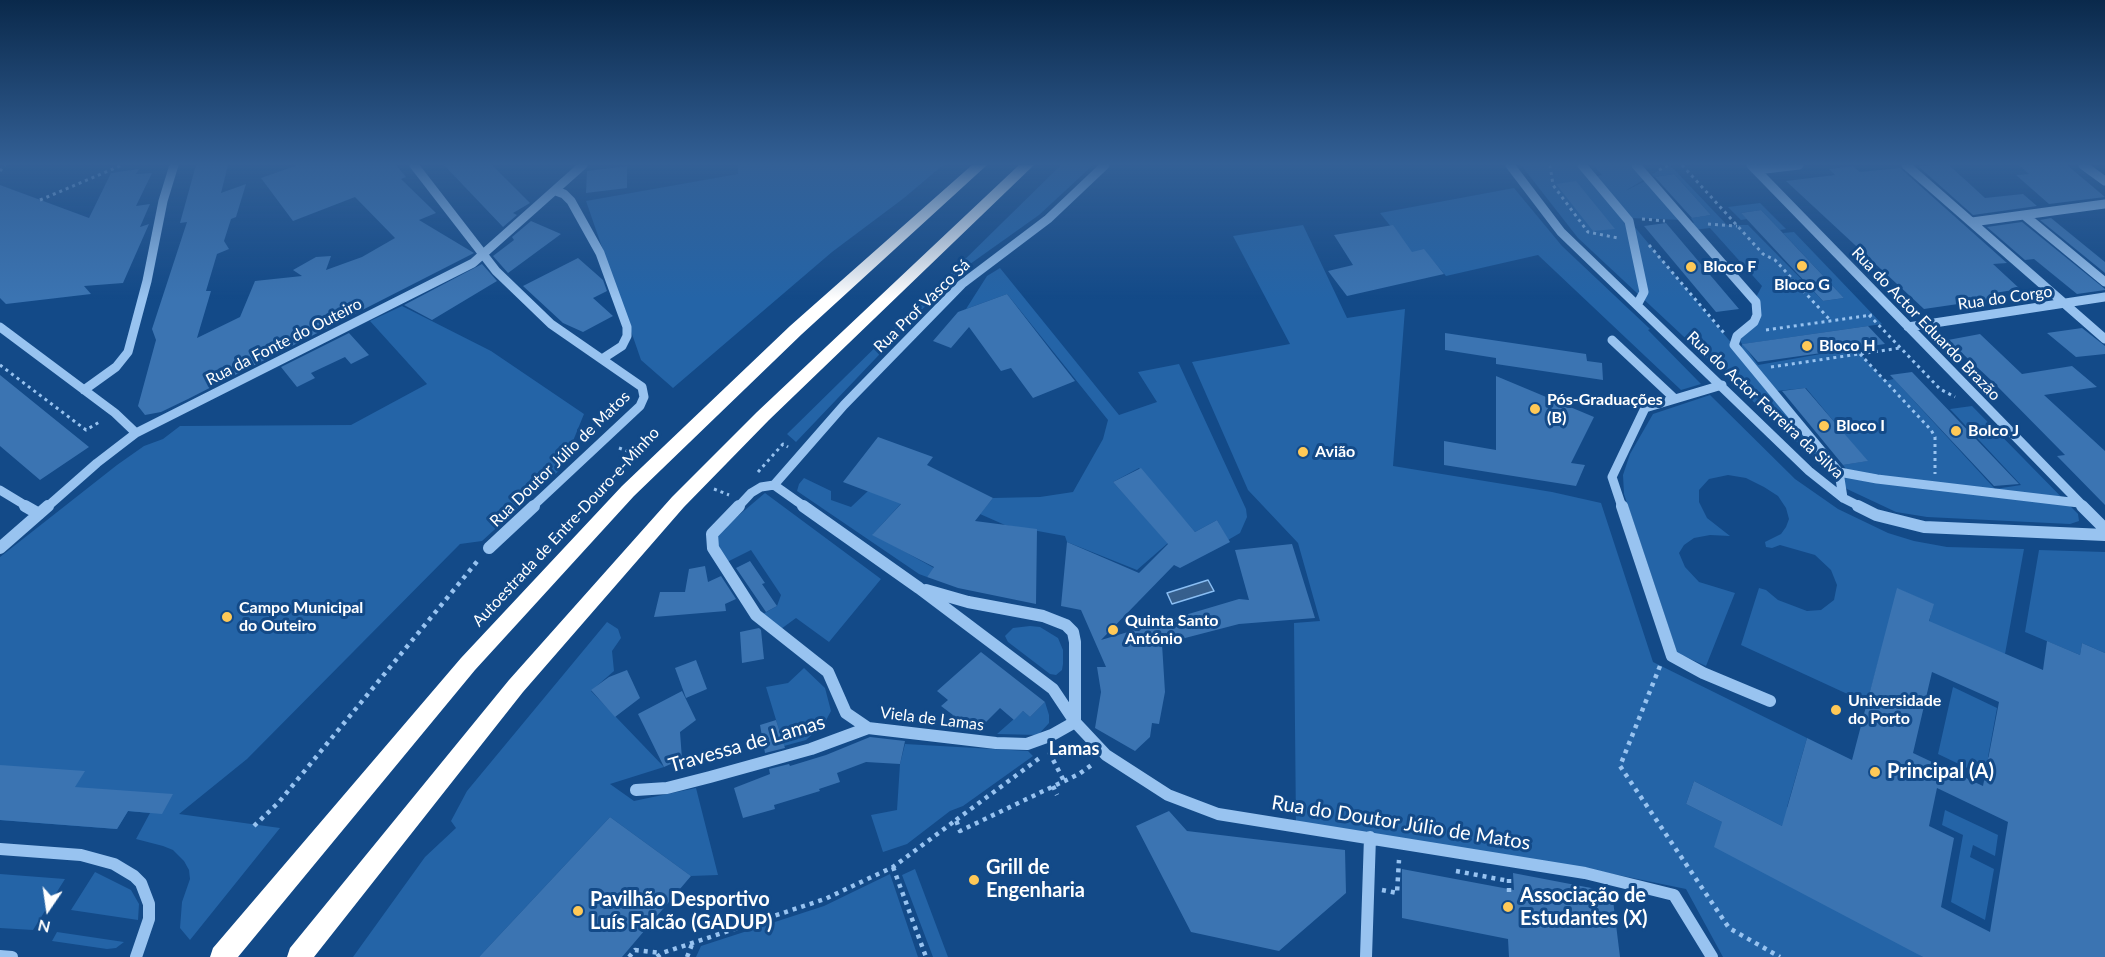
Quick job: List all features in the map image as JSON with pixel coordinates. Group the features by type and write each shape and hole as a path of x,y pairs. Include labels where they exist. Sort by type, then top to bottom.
{"highway":[{"name":"Autoestrada de Entre-Douro-e-Minho","path":"222,957 468,664 628,492 796,330 930,210"},
{"path":"305,949 516,686 678,502 763,416 980,210"}],"street":[{"path":"84,390 116,368 128,352 147,281 161,210"},
{"name":"Rua Doutor Júlio de Matos","path":"450,210 496,271 551,324 642,387 644,397 640,406 489,548"},
{"name":"Rua da Fonte do Outeiro","path":"0,548 104,457 136,433 462,269 485,254 535,210"},
{"path":"576,210 600,253 627,327 627,336 622,346 602,359"},
{"name":"Rua Prof Vasco Sá","path":"774,485 844,405 962,284 1058,210"},
{"name":"Rua do Actor Ferreira da Silva","path":"1544,210 1561,232 1809,471 1843,498 1876,515 1924,527 2105,535"},
{"path":"1619,210 1629,221 1644,292 1637,305"},
{"path":"1675,210 1755,302 1757,315 1754,322 1737,336 1734,345 1839,472 1843,498"},
{"name":"Rua do Actor Eduardo Brazão","path":"1795,210 2105,529"},
{"path":"1958,210 2105,339"},
{"path":"1972,222 2063,210"},
{"path":"2024,215 2105,282"},
{"name":"Rua do Corgo","path":"1908,327 2105,297"},
{"path":"0,327 84,390 136,433"},
{"path":"1612,340 1675,399"},
{"path":"1722,385 1645,408 1612,477 1672,656 1703,673 1770,701"},
{"path":"1839,472 2079,503"},
{"name":"Rua do Doutor Júlio de Matos","path":"774,485 919,588 1053,689 1075,722 1106,755 1168,795 1218,814 1585,873 1674,895 1712,957"},
{"name":"Viela de Lamas","path":"774,485 761,487 751,493 712,534 712,548 756,615 828,672 846,713 868,728 996,743 1027,744 1052,735 1075,722"},
{"path":"0,490 39,514"},
{"name":"Rua do Doutor Júlio de Matos","path":"919,588 968,602 1043,616 1066,625 1073,632 1075,642 1075,722"},
{"name":"Travessa de Lamas","path":"636,790 667,788 710,777 811,749 868,728"},
{"path":"1366,957 1370,837"},
{"path":"0,849 81,855 114,864 134,876 141,883 149,904 149,919 136,957"},
{"path":"0,956 12,957"}],"path":[{"path":"1572,210 1588,232 1633,241"},
{"path":"1723,210 1763,254 1775,260 1831,321"},
{"path":"1629,221 1734,345"},
{"path":"1744,330 1752,332 1893,312"},
{"path":"1754,369 1901,348"},
{"path":"1860,354 1935,437 1935,486"},
{"path":"0,365 86,430 100,422"},
{"path":"750,480 783,444 790,447 783,455"},
{"path":"620,447 651,460"},
{"path":"713,488 734,498"},
{"path":"254,826 279,802 489,548"},
{"path":"1672,656 1660,665 1620,766 1729,928 1780,957"},
{"path":"629,957 635,950 659,955 825,899 892,867 1049,752 1064,781"},
{"path":"956,820 961,833 1064,781 1106,755"},
{"path":"1053,786 1057,795"},
{"path":"1368,887 1397,893 1398,860 1409,862"},
{"path":"892,867 926,957"},
{"path":"1453,871 1509,881"},
{"path":"687,957 693,942"}],"shaded area":[{"path":"589,210 888,210 832,252 673,388 641,360"},
{"path":"1016,210 1045,210 956,274 796,442 787,434"},
{"path":"1398,210 1532,210 1562,246 1650,329 1648,330 1701,384 1681,390 1538,255 1446,276 1424,250 1412,253 1380,213"},
{"path":"1556,210 1620,210 1839,472 1849,473 1843,465 1867,461 1806,388 1776,391 1741,349 1742,344 1737,336 1754,322 1754,301 1762,286 1710,228 1693,230 1686,222 1694,223 1691,218 1711,215 1706,210 1712,210 1727,225 1748,225 1823,301 1844,298 1783,233 1794,232 1882,324 1743,344 1758,365 1855,348 1885,381 1894,379 1995,489 2021,485 1950,409 1972,406 2078,514 2079,521 2070,524 1927,517 1896,512 1847,489 1578,238"},
{"path":"1621,210 1675,210 1684,220 1629,218"},
{"path":"1731,210 1767,210 1786,229 1780,230 1761,210 1741,213 1747,219 1741,220"},
{"path":"1303,225 1347,318 1405,309 1393,466 1552,492 1601,503 1653,662 1807,738 1787,807 1872,850 1868,870 1694,781 1686,804 1722,822 1923,957 1723,957 1686,889 1579,867 1296,828 1294,623 1320,621 1298,543 1248,490 1192,362 1290,344 1233,236"},
{"path":"1000,268 1119,415 1157,402 1138,372 1179,364 1246,509 1247,517 1240,533 1228,540 1217,520 1195,532 1139,468 1113,482 1168,543 1137,570 1067,542 1065,536 1005,525 980,514 993,498 1040,497 1073,492 1103,439 1108,420 1007,294 966,309 987,276"},
{"name":"Campo Municipal do Outeiro","path":"402,306 491,351 584,414 562,468 482,541 460,544 247,759 179,814 280,828 190,940 180,928 182,902 190,879 189,870 173,850 136,839 150,813 128,811 117,829 0,820 0,557 117,465 144,446 163,439 180,426 351,425 427,384 370,321"},
{"path":"1710,395 1795,479 1838,509 1888,533 1914,541 1947,547 2024,549 2005,654 1926,636 1933,604 1898,589 1867,703 1741,645 1759,588 1766,590 1778,600 1807,611 1821,610 1834,600 1837,585 1831,570 1815,555 1780,545 1772,548 1766,547 1765,542 1781,534 1786,527 1789,519 1786,508 1778,496 1764,487 1746,478 1728,475 1709,479 1699,490 1699,502 1707,518 1730,536 1710,535 1694,538 1684,545 1679,553 1685,567 1699,582 1735,593 1706,666 1677,653 1624,494 1623,475 1630,454 1653,414"},
{"path":"804,478 831,491 831,500 851,507 868,491 920,483 873,534 934,568 927,577 919,574 797,491"},
{"path":"765,493 881,579 829,642 796,618 781,629 763,614 777,606 781,595 751,550 727,562 716,542 719,532"},
{"path":"2039,550 2105,552 2105,653 2082,643 2080,655 2025,632"},
{"path":"1208,580 1214,591 1172,604 1167,593"},
{"path":"607,622 618,629 621,638 612,651 614,671 591,691 664,767 610,784 634,801 696,788 718,875 691,876 610,817 479,957 353,957 425,857 456,828 451,821 467,791"},
{"path":"1040,627 1058,638 1063,650 1063,664 1062,670 1056,675 1050,674 1008,642 1005,636 1013,628"},
{"path":"804,668 825,688 831,711 824,724 806,740 784,746 766,687 788,683"},
{"path":"1953,687 1997,708 1988,757 2033,778 2030,798 1938,754"},
{"path":"1045,702 1049,723 1038,735 997,734 1023,711 1030,717"},
{"path":"905,744 1028,751 1033,756 963,806 950,811 907,844 883,852 871,815 897,810 900,764"},
{"path":"1945,810 1998,835 1995,856 1973,845 1970,857 1994,869 1985,920 1951,902 1963,835 1942,825"},
{"path":"915,869 948,957 933,957 902,875"},
{"path":"95,872 131,890 139,904 138,920 71,910"},
{"path":"0,874 65,879 33,930 0,928"},
{"path":"890,874 918,957 696,957 701,946 824,906"},
{"path":"57,932 124,942 116,948 107,949 52,941"}],"building":[{"path":"0,210 67,210 89,218 93,210 148,210 140,227 149,224 123,283 84,286 91,294 6,304 0,298"},
{"path":"184,210 238,210 236,217 231,219 224,241 229,249 217,254 206,291 211,291 197,338 240,317 255,281 302,276 293,270 316,257 331,256 326,270 362,257 395,238 367,210 433,210 436,213 419,220 474,253 188,399 161,412 145,415 138,406 156,340 152,329 187,222 180,223"},
{"path":"285,210 322,210 293,221"},
{"path":"486,210 519,210 513,213 517,215 503,227"},
{"path":"1576,210 1599,210 1615,229 1593,231"},
{"path":"1684,210 1706,210 1711,215 1692,218"},
{"name":"Bloco G","path":"1761,210 1844,298 1823,301 1741,213"},
{"path":"1817,210 1947,210 2007,263 1993,264 2020,289 1994,293 1999,298 1924,309"},
{"path":"1967,210 2011,210 1973,215"},
{"path":"2051,218 2105,262 2105,273 2040,220"},
{"path":"531,221 561,234 508,273 493,256 514,240 512,237"},
{"path":"2022,222 2105,290 2077,294 2034,259 2025,260 1987,227"},
{"name":"Bloco F","path":"1666,223 1739,309 1716,312 1644,226"},
{"path":"1393,225 1412,252 1424,249 1444,274 1347,296 1328,271 1353,265 1334,235"},
{"path":"578,258 603,280 607,291 593,298 613,316 583,332 563,323 523,286"},
{"path":"482,264 497,281 432,320 404,305"},
{"path":"1007,294 1075,381 1033,398 1011,368 1001,371 969,327 951,348 933,341 958,312"},
{"name":"Bloco H","path":"1868,326 1885,344 1758,362 1742,344"},
{"path":"2082,328 2105,346 2105,354 2076,357 2047,333"},
{"path":"349,333 369,355 351,364 345,357 311,373 315,378 297,387 281,367"},
{"path":"1445,333 1586,354 1587,361 1602,363 1603,380 1496,364 1496,358 1445,350"},
{"path":"1980,334 2022,374 2072,366 2097,387 2044,395 2105,451 2105,505 2057,456 2065,455 1948,340"},
{"name":"Bolco J","path":"1912,372 2019,484 1994,486 1890,375"},
{"path":"0,375 89,447 40,480 0,446"},
{"name":"Pós-Graduações (B)","path":"1496,376 1594,417 1571,463 1585,465 1576,486 1444,465 1444,441 1496,450"},
{"name":"Bloco I","path":"1805,388 1868,461 1843,465 1782,391"},
{"path":"878,437 933,457 927,465 993,498 975,521 1037,529 1036,604 958,588 927,577 934,567 872,535 901,504 843,482"},
{"path":"1141,468 1195,532 1217,520 1230,542 1180,568 1174,565 1101,640 1239,599 1249,600 1235,550 1292,544 1315,618 1239,624 1162,644 1165,692 1159,724 1152,723 1150,737 1135,751 1095,728 1101,692 1097,667 1106,667 1081,610 1061,606 1067,542 1139,573 1168,544 1113,482"},
{"path":"750,561 777,606 766,612 736,568"},
{"path":"705,566 708,582 721,576 736,599 725,604 726,611 654,617 660,592 685,592 689,569"},
{"name":"Principal (A)","path":"1897,588 1934,604 1929,621 2043,670 2047,641 2080,655 2082,643 2105,653 2105,957 1923,957 1714,847 1722,822 1686,804 1694,781 1782,826 1807,738 1852,760","holes":["1932,672 1999,702 1983,786 1913,753","1937,788 2008,822 1990,932 1941,907 1954,838 1929,826"]},
{"path":"759,628 764,659 742,663 740,632"},
{"path":"981,652 1045,702 1030,717 1023,711 1014,720 1000,708 976,732 943,728 953,715 941,706 948,700 937,691"},
{"path":"696,660 707,689 686,698 675,668"},
{"path":"627,670 640,698 615,717 591,690 609,677"},
{"path":"682,691 696,720 680,732 682,759 664,767 638,714"},
{"path":"776,720 785,748 765,753 760,725"},
{"path":"870,737 905,741 900,764 866,762 837,773 840,782 819,789 820,791 774,805 775,809 743,818 734,788 770,774 769,769 789,764 790,766 826,755"},
{"path":"0,765 85,771 75,787 173,794 162,814 128,811 117,829 0,820"},
{"path":"1169,811 1187,831 1345,850 1346,893 1279,951 1191,932 1136,826"},
{"name":"Pavilhão Desportivo Luís Falcão (GADUP)","path":"610,817 691,876 622,957 479,957"},
{"name":"Associação de Estudantes (X)","path":"1402,869 1514,890 1513,873 1612,892 1620,957 1509,957 1508,939 1402,918"}],"place":[{"name":"Bloco G","path":"1802,266"},
{"name":"Bloco F","path":"1691,267"},
{"name":"Bloco H","path":"1807,346"},
{"name":"Pós-Graduações (B)","path":"1535,409"},
{"name":"Bloco I","path":"1824,426"},
{"name":"Bolco J","path":"1956,431"},
{"name":"Avião","path":"1303,452"},
{"name":"Campo Municipal do Outeiro","path":"227,617"},
{"name":"Quinta Santo António","path":"1113,630"},
{"name":"Universidade do Porto","path":"1836,710"},
{"name":"Principal (A)","path":"1875,772"},
{"name":"Grill de Engenharia","path":"974,880"},
{"name":"Associação de Estudantes (X)","path":"1508,907"},
{"name":"Pavilhão Desportivo Luís Falcão (GADUP)","path":"578,911"}],"district":[{"name":"Lamas","path":"1074,749"}]}
